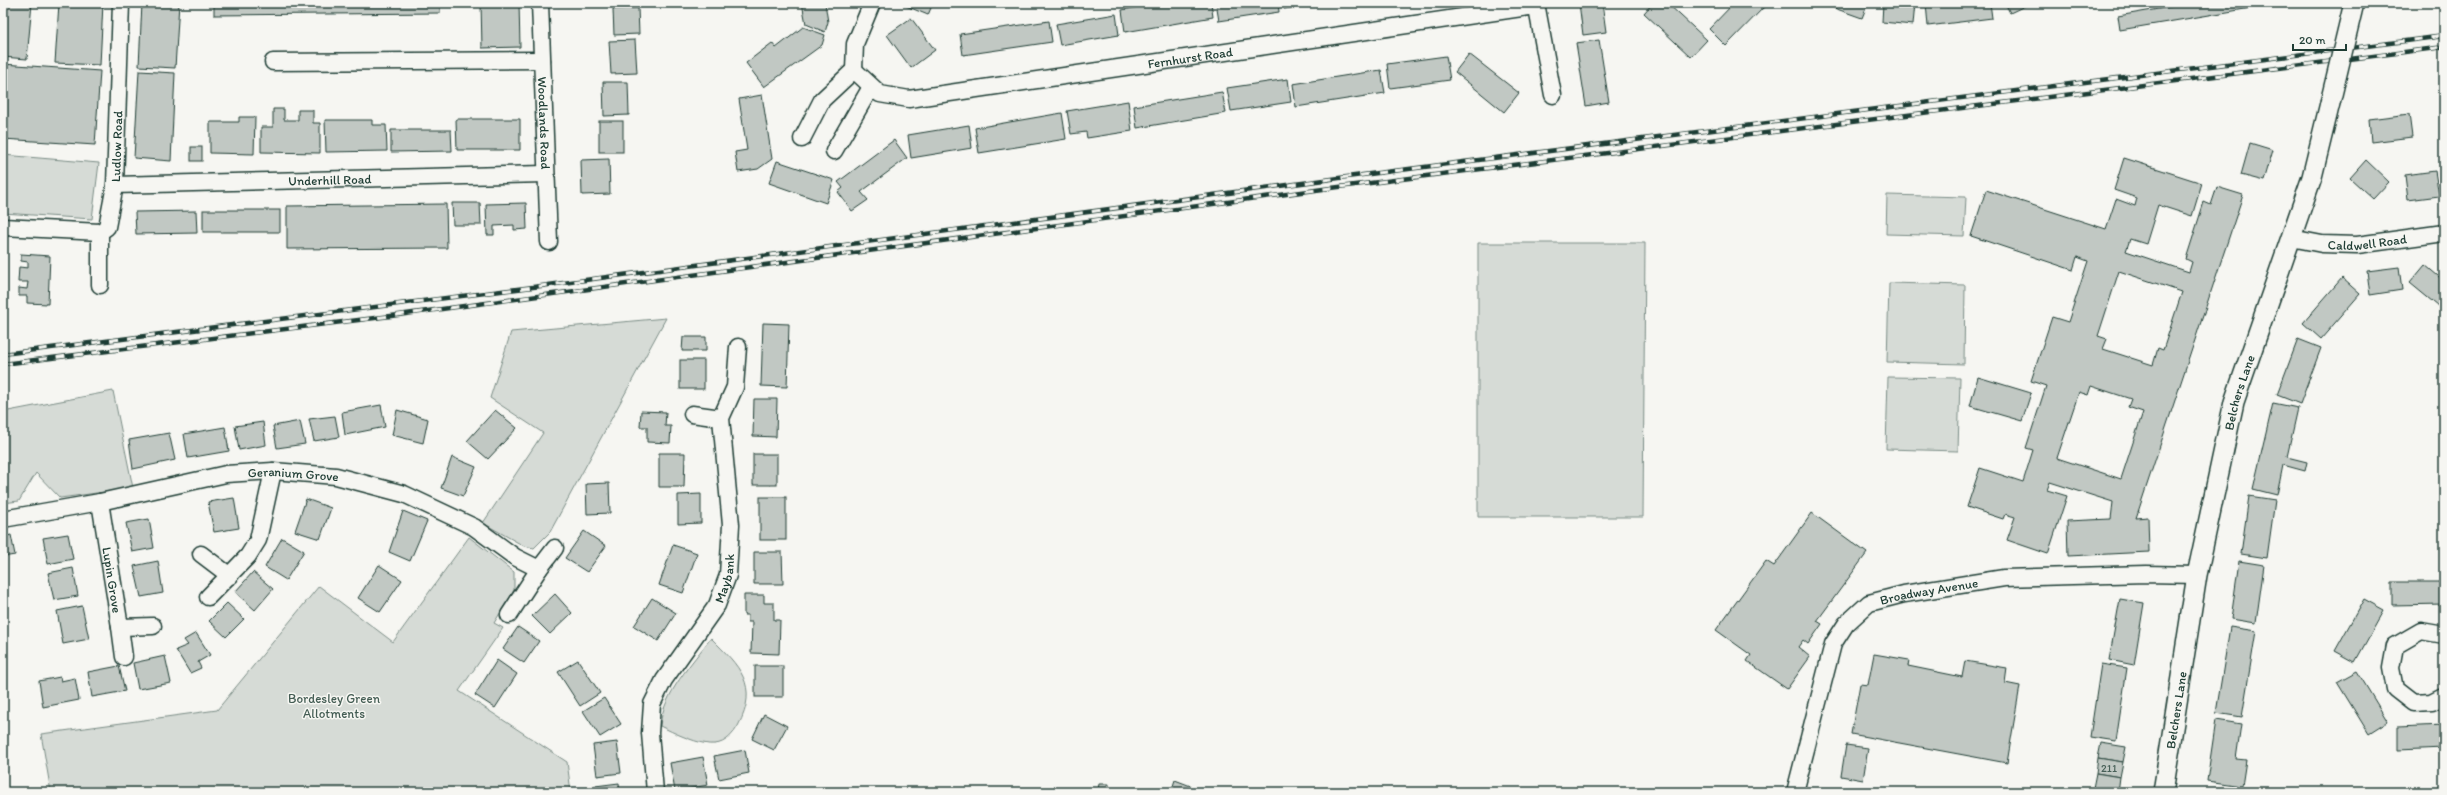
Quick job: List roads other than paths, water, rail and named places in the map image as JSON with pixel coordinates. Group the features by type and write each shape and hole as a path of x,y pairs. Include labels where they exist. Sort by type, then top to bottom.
{"street":[{"name":"Ludlow Road","path":"100,285 100,232 107,227 115,185 121,3"},
{"name":"Woodlands Road","path":"540,3 545,174 549,242"},
{"path":"802,139 822,100 854,70 855,44 872,3"},
{"name":"Belchers Lane","path":"2163,792 2197,575 2234,402 2312,177 2354,3"},
{"path":"1536,5 1553,95"},
{"name":"Fernhurst Road","path":"854,70 880,94 908,99 1536,5"},
{"path":"273,62 542,60"},
{"path":"834,151 872,87"},
{"name":"Underhill Road","path":"115,185 545,174"},
{"path":"3,227 100,232"},
{"name":"Caldwell Road","path":"2291,238 2322,244 2357,245 2444,233"},
{"name":"Maybank","path":"655,792 650,733 652,704 664,680 717,606 728,575 731,525 721,418 735,387 738,347"},
{"path":"692,414 721,418"},
{"path":"208,597 248,556 258,540 273,470"},
{"name":"Geranium Grove","path":"3,519 100,502 226,474 273,470 336,476 404,494 474,527 515,557 539,569"},
{"name":"Lupin Grove","path":"100,502 120,627 153,626"},
{"path":"509,615 539,569 555,548"},
{"path":"201,554 230,576"},
{"name":"Broadway Avenue","path":"1796,792 1833,644 1846,624 1869,603 1904,594 2004,578 2146,574 2197,575"},
{"path":"120,627 124,657"},
{"path":"2444,635 2421,631 2395,646 2391,668 2395,689 2413,703 2432,702 2444,696"}],"railway":[{"path":"3,354 541,286 1339,178 2444,36"},
{"path":"3,364 391,316 1323,189 2444,47"}],"park label":[{"name":"Bordesley Green Allotments","path":"334,706"}]}
